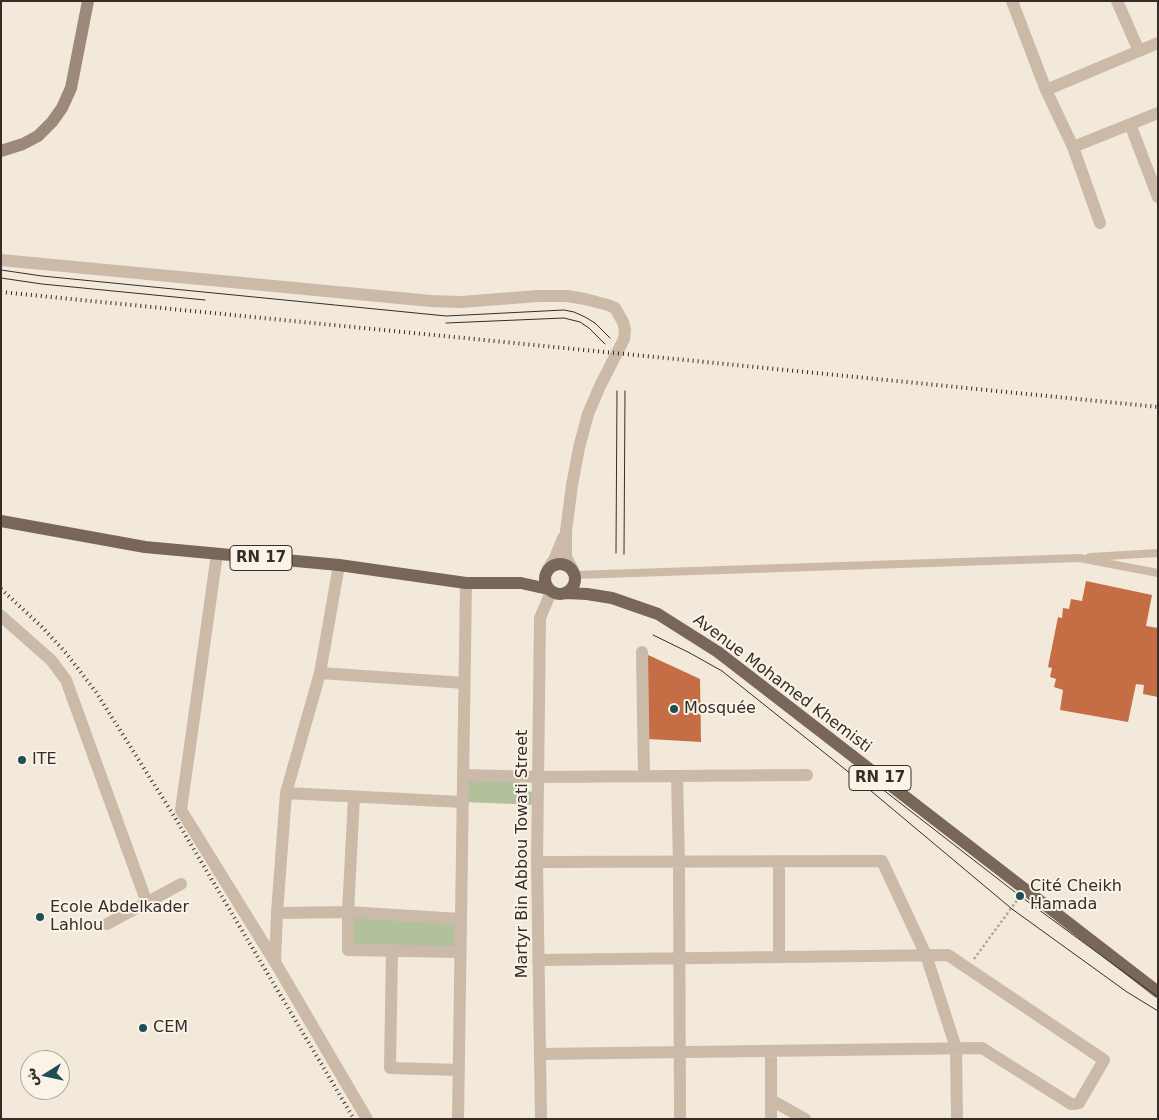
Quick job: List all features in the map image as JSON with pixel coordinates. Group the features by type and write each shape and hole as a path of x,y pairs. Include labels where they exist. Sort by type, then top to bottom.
{"main road":[{"path":"1,151 23,144 38,136 52,122 62,108 71,88 88,1"},
{"name":"RN 17","path":"1,521 145,547 338,565 466,584 521,583"},
{"path":"521,583 560,563 570,567 587,594"},
{"path":"547,571 545,584 549,590"},
{"path":"521,583 549,590 559,595 572,589 574,575"},
{"name":"Avenue Mohamed Khemisti","path":"566,593 612,598 658,614 718,652 1158,992"}],"street":[{"path":"1012,1 1046,90 1073,148 1100,223"},
{"path":"1117,1 1139,51"},
{"path":"1046,90 1158,43"},
{"path":"1073,148 1158,113"},
{"path":"1130,124 1158,197"},
{"path":"1,260 431,301 460,302 560,296 585,299 615,308 623,322 625,330 624,339 588,414 572,485 566,531 566,557 574,575"},
{"path":"547,571 555,558 566,531"},
{"path":"217,554 181,810 275,962 367,1119"},
{"path":"275,962 286,793 320,673 338,565"},
{"path":"458,1119 466,584"},
{"name":"Martyr Bin Abbou Towati Street","path":"541,1119 537,862 540,618 549,590"},
{"path":"1,616 51,660 66,680 147,903"},
{"path":"642,652 644,776"},
{"path":"320,673 464,683"},
{"path":"463,775 539,777 806,775"},
{"path":"677,776 680,1119"},
{"path":"286,793 462,802"},
{"path":"354,797 348,950 460,952"},
{"path":"779,861 779,957"},
{"path":"537,862 882,861 926,955 956,1048 957,1119"},
{"path":"107,924 181,884"},
{"path":"277,913 348,912 460,919"},
{"path":"392,950 390,1068 459,1070"},
{"path":"538,960 948,955 1104,1060 1079,1102 1071,1104 982,1048 540,1054"},
{"path":"771,1051 772,1119"},
{"path":"772,1100 805,1119"}],"lane":[{"path":"574,575 1079,558 1158,553"},
{"path":"1079,558 1158,573"}],"path":[{"path":"968,968 1020,896"}],"green space":[{"path":"463,775 520,777 520,791 539,792 539,805 462,802"},
{"path":"348,912 460,919 460,952 348,950"}],"building":[{"path":"1086,581 1152,595 1146,626 1158,628 1158,697 1143,694 1144,685 1136,684 1128,722 1060,710 1063,690 1054,687 1056,679 1050,677 1052,668 1048,667 1058,617 1062,618 1063,608 1069,609 1071,599 1082,601"},
{"name":"Mosquée","path":"646,654 700,679 701,742 648,739"}],"tram line":[{"path":"1,270 42,276 446,316 564,310 574,312 595,323 610,338"},
{"path":"1,278 42,284 205,300"},
{"path":"446,323 564,318 580,322 605,344"},
{"path":"616,553 617,391"},
{"path":"624,554 625,391"},
{"path":"653,635 722,671 846,770 1012,909 1127,992 1158,1011"},
{"path":"855,768 1020,896 1158,997"}],"railway":[{"path":"1,292 1158,407"},
{"path":"1,589 42,627 66,653 96,692 174,816 354,1119"}],"place":[{"name":"Mosquée","path":"674,709"},
{"name":"ITE","path":"22,760"},
{"name":"Cité Cheikh Hamada","path":"1020,896"},
{"name":"Ecole Abdelkader Lahlou","path":"40,917"},
{"name":"CEM","path":"143,1028"}]}
